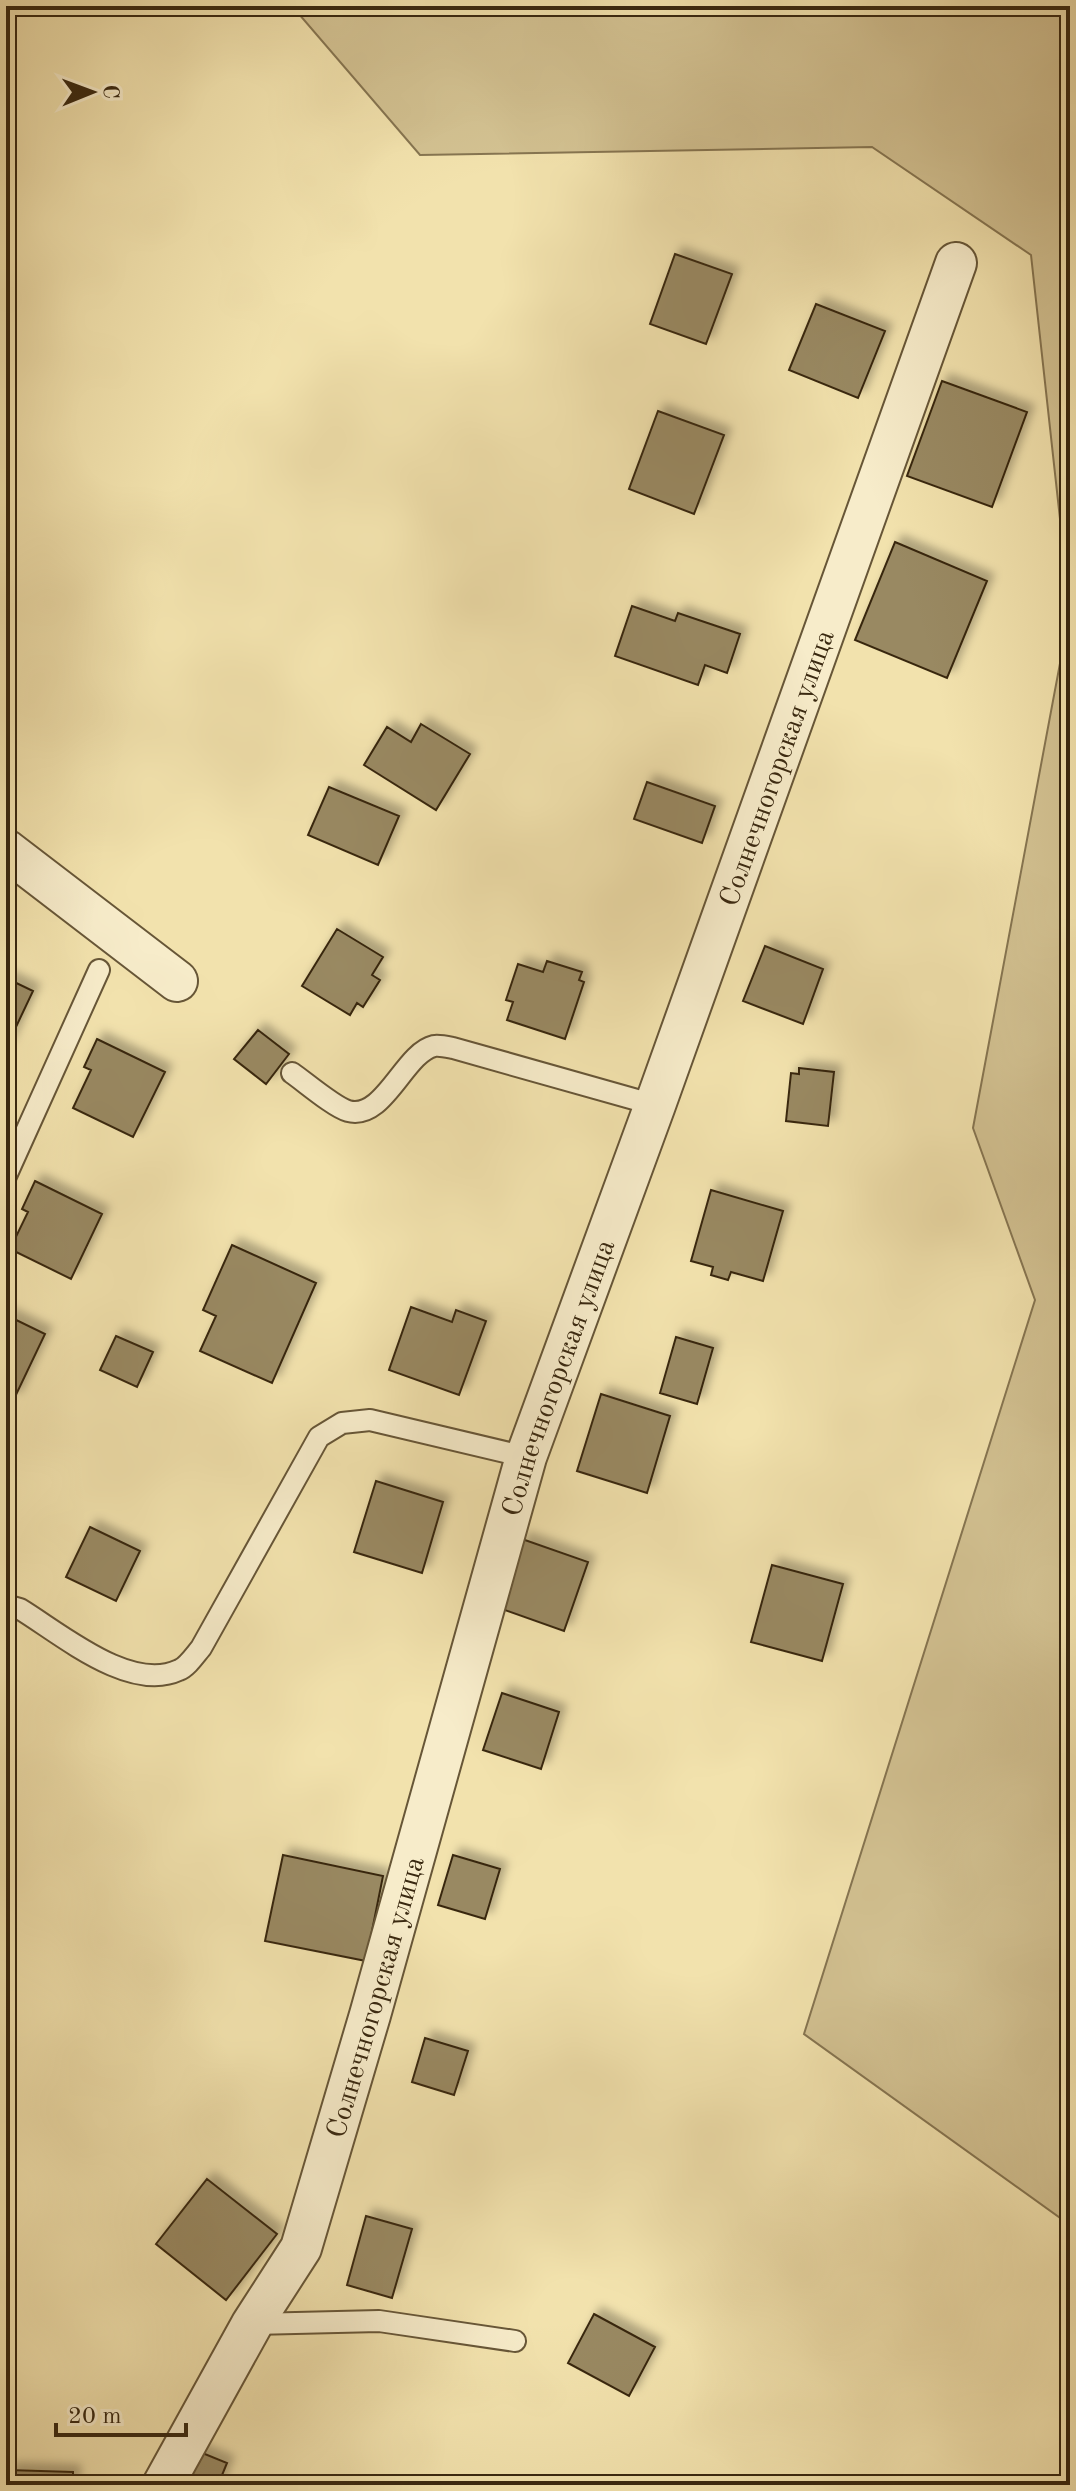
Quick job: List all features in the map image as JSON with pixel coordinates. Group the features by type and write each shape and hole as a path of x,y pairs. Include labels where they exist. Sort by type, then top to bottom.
{"street":[{"name":"Солнечногорская улица","path":"163,2485 252,2324 301,2248 370,2015 526,1457 956,263"},
{"path":"6,850 177,981"}],"lane":[{"path":"6,1176 99,970"},
{"path":"292,1073 348,1111 362,1111 379,1101 415,1060 433,1046 453,1048 655,1105"},
{"path":"6,1605 20,1609 123,1671 155,1676 181,1670 201,1648 319,1437 342,1423 370,1420 526,1457"},
{"path":"252,2324 379,2321 515,2341"}],"shaded area":[{"path":"292,6 1070,6 1070,610 1031,255 872,147 420,155"},
{"path":"1070,610 1070,2225 804,2034 1035,1300 973,1128"}],"building":[{"path":"675,254 732,274 706,344 650,324"},
{"path":"816,304 885,331 858,398 789,370"},
{"path":"942,381 1027,412 992,507 907,476"},
{"path":"658,411 724,435 694,514 629,489"},
{"path":"895,542 987,581 947,678 855,640"},
{"path":"632,606 675,621 678,613 740,634 727,673 705,665 698,685 615,656"},
{"path":"421,724 470,754 436,810 364,765 387,727 411,742"},
{"path":"647,782 715,806 702,843 634,819"},
{"path":"329,787 399,816 378,865 308,835"},
{"path":"337,929 383,957 372,975 380,980 363,1007 357,1003 350,1015 302,986"},
{"path":"765,946 823,969 803,1024 743,1001"},
{"path":"547,961 582,972 579,980 584,982 565,1039 507,1020 513,1002 506,1000 518,964 543,972"},
{"path":"6,978 33,991 6,1048"},
{"path":"258,1030 289,1054 266,1084 234,1059"},
{"path":"97,1039 165,1072 133,1137 73,1108 91,1070 84,1067"},
{"path":"799,1068 834,1072 828,1126 786,1121 791,1073 799,1074"},
{"path":"35,1181 102,1214 71,1279 10,1249 28,1212 22,1209"},
{"path":"711,1190 783,1211 763,1281 731,1272 728,1280 711,1275 713,1267 691,1261"},
{"path":"232,1245 316,1283 272,1383 200,1351 216,1316 203,1310"},
{"path":"411,1307 452,1322 456,1310 486,1321 459,1395 389,1370"},
{"path":"6,1315 45,1334 14,1399 6,1396"},
{"path":"116,1336 153,1352 137,1387 100,1370"},
{"path":"676,1337 713,1348 697,1404 660,1393"},
{"path":"601,1394 670,1416 647,1493 577,1471"},
{"path":"376,1481 443,1502 422,1573 354,1552"},
{"path":"90,1527 140,1551 116,1601 66,1577"},
{"path":"522,1539 588,1562 564,1631 499,1608"},
{"path":"772,1565 843,1584 822,1661 751,1642"},
{"path":"502,1693 559,1712 541,1769 483,1750"},
{"path":"283,1855 383,1876 366,1961 265,1941"},
{"path":"453,1855 500,1869 485,1919 438,1905"},
{"path":"425,2038 468,2051 454,2095 412,2082"},
{"path":"207,2179 277,2234 226,2300 156,2244"},
{"path":"366,2216 412,2229 392,2298 347,2285"},
{"path":"594,2314 655,2347 629,2396 568,2363"},
{"path":"195,2450 227,2463 218,2485 196,2485 183,2479"},
{"path":"8,2470 73,2472 73,2485 7,2485"}]}
